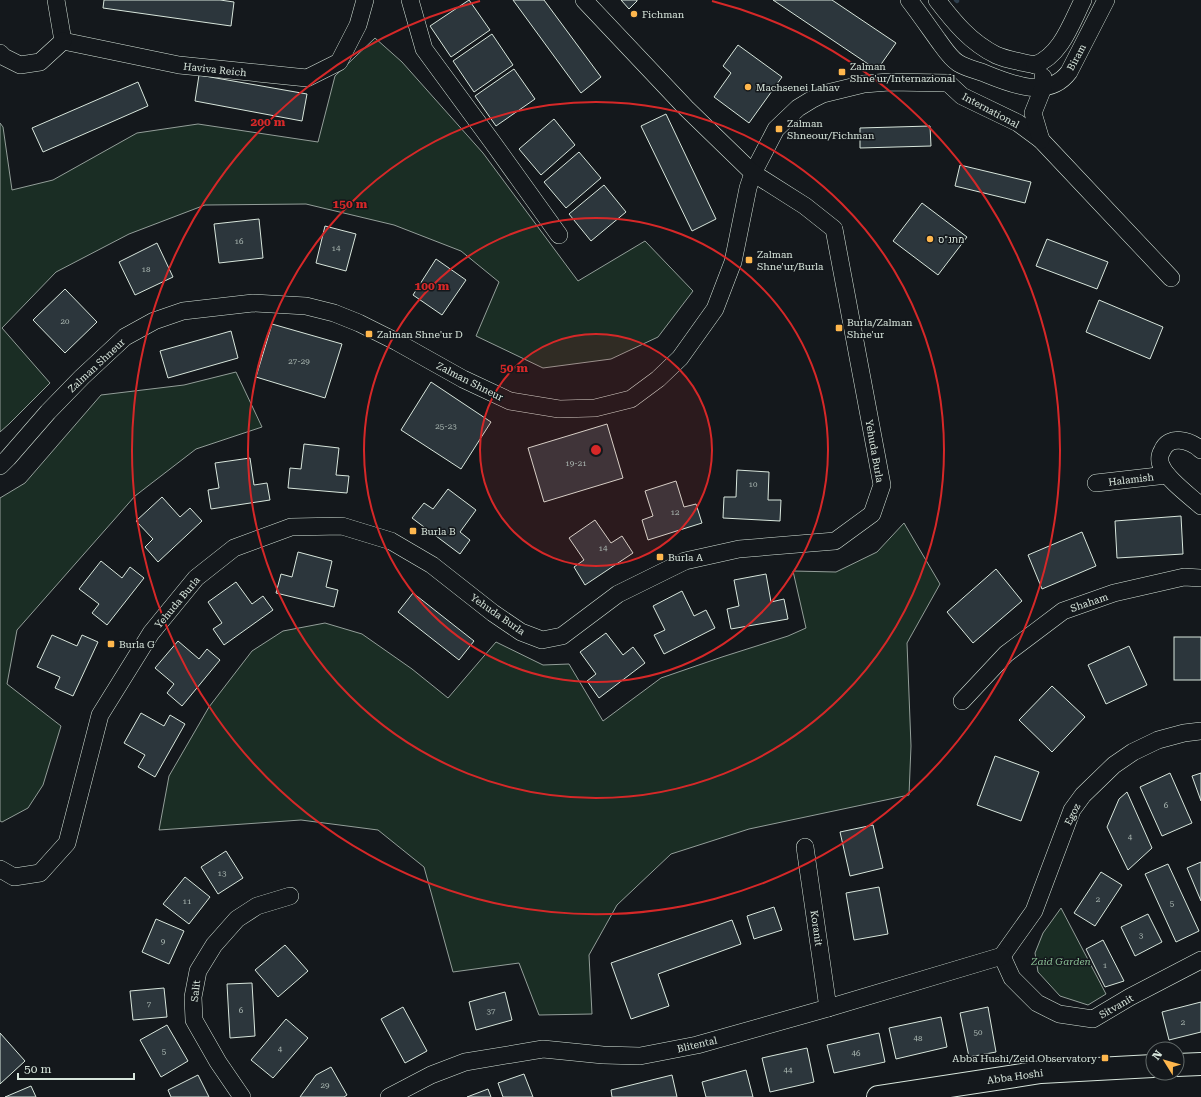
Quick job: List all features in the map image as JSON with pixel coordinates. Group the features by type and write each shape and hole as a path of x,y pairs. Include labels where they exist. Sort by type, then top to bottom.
{"main road":[{"path":"1185,1065 1201,1064"},
{"name":"Abba Hoshi","path":"878,1097 1041,1072 1145,1066"}],"street":[{"path":"0,53 4,57 20,65 40,62 63,41 56,0"},
{"name":"Haviva Reich","path":"63,41 179,65 306,78 339,62 358,25 365,0"},
{"path":"410,0 424,49 559,235"},
{"path":"584,0 686,108 753,173"},
{"path":"909,0 949,55 958,63 1013,84 1044,88 1042,75 1035,65 997,55 976,43 954,22 937,0"},
{"name":"Biram","path":"1035,65 1044,62 1062,41 1083,0"},
{"name":"Biram","path":"1044,88 1058,83 1069,72 1106,0"},
{"path":"948,83 953,68 958,63 974,58 997,55"},
{"name":"Zalman Shneur","path":"0,466 48,412 82,377 126,337 154,321 183,311 253,303 306,306 334,313 398,342 463,379 510,400 559,409 595,408 631,399 658,379 680,358 715,309 733,262 747,194 753,173 776,129 798,108 823,94 864,84 889,82 948,83"},
{"name":"International","path":"948,83 962,96 1018,123 1041,140 1171,278"},
{"name":"International","path":"1041,140 1033,113 1044,88"},
{"path":"1018,123 1024,122 1033,113"},
{"name":"Yehuda Burla","path":"7,873 40,873 67,842 100,715 151,633 196,578 234,548 291,527 342,526 349,528 391,541 432,565 493,613 521,632 542,640 562,636 618,594 685,561 739,549 835,541 872,514 882,485 834,229 805,206 753,173"},
{"name":"Halamish","path":"1201,450 1186,441 1177,440 1169,442 1164,447 1160,460 1167,475 1201,506"},
{"name":"Halamish","path":"1096,483 1167,475"},
{"name":"Shaham","path":"962,701 1006,654 1063,611 1114,593 1184,577 1201,578"},
{"name":"Egoz","path":"1002,956 1034,911 1072,810 1083,795 1114,765 1133,752 1158,740 1184,733 1201,731"},
{"name":"Koranit","path":"805,847 828,1008"},
{"name":"Salit","path":"242,1097 218,1062 194,1020 193,997 198,971 214,945 237,919 256,906 290,896"},
{"name":"Sitvanit","path":"1002,956 1012,978 1037,1003 1059,1014 1093,1019 1130,997 1201,960"},
{"name":"Blitental","path":"389,1097 431,1075 465,1062 543,1049 603,1055 640,1056 697,1046 1002,956"}],"green space":[{"path":"375,38 402,62 483,153 578,281 645,241 693,291 658,337 611,359 543,368 476,336 499,282 461,251 394,225 306,204 205,205 129,234 56,272 2,328 50,383 0,432 0,123 3,127 12,190 53,180 137,133 198,124 318,142 335,76"},
{"path":"236,372 262,427 196,449 135,496 17,630 7,684 61,726 43,785 28,808 2,822 0,821 0,498 25,483 101,395 184,385"},
{"path":"904,523 940,584 907,643 911,746 909,795 749,829 671,854 617,905 589,955 592,1014 539,1015 519,963 453,972 424,867 378,830 301,820 159,830 169,776 209,707 252,651 283,631 325,623 362,634 412,669 448,698 496,642 543,665 569,664 603,721 661,678 788,636 806,628 793,571 836,572 877,552"},
{"name":"Zaid Garden","path":"1061,908 1106,994 1088,1005 1060,996 1038,972 1035,953 1043,933"}],"building":[{"path":"104,0 220,0 234,2 231,26 103,8"},
{"path":"469,0 490,30 451,57 430,26"},
{"path":"513,0 544,0 601,77 581,93"},
{"path":"621,0 637,0 637,1 629,9"},
{"path":"773,0 832,0 896,43 877,70"},
{"path":"492,34 513,65 474,92 453,61"},
{"name":"Machsenei Lahav","path":"738,45 782,77 749,123 714,97 731,73 723,66"},
{"path":"514,69 535,99 496,126 475,96"},
{"path":"199,75 307,94 302,121 195,101"},
{"path":"138,82 148,106 43,152 32,128"},
{"path":"666,114 716,219 692,231 641,126"},
{"path":"554,119 575,145 541,175 519,149"},
{"path":"930,126 931,146 860,148 860,128"},
{"path":"579,152 601,178 566,208 544,182"},
{"path":"960,165 1031,182 1025,203 955,186"},
{"path":"604,185 626,212 591,241 569,214"},
{"name":"מתנ\"ס","path":"922,203 967,237 938,275 893,241"},
{"path":"259,219 263,258 219,263 214,224"},
{"path":"325,226 356,234 346,271 316,263"},
{"path":"1047,239 1108,262 1097,289 1036,266"},
{"path":"157,243 173,277 135,295 119,262"},
{"path":"436,259 466,280 442,315 413,295"},
{"path":"65,289 97,322 65,353 33,320"},
{"path":"1099,300 1163,327 1150,359 1086,332"},
{"path":"272,324 342,344 325,398 256,377"},
{"path":"231,331 238,358 168,378 160,351"},
{"path":"431,382 491,422 461,469 401,430"},
{"path":"607,424 623,478 544,502 528,448"},
{"path":"304,444 339,448 336,475 349,476 347,493 288,488 290,468 301,469"},
{"path":"250,458 254,485 267,483 270,500 211,509 208,490 219,488 215,463"},
{"path":"737,470 769,472 768,500 781,500 780,521 723,518 724,497 736,497"},
{"path":"676,481 684,507 696,504 702,523 648,540 642,520 653,516 645,491"},
{"path":"448,489 476,510 460,532 470,540 460,554 412,518 424,503 433,509"},
{"path":"162,497 180,517 190,508 202,521 158,562 145,547 153,539 136,521"},
{"path":"1181,516 1183,554 1117,558 1115,521"},
{"path":"595,520 611,543 622,536 633,553 585,585 574,567 584,560 569,538"},
{"path":"1082,532 1096,566 1042,589 1028,555"},
{"path":"298,552 332,561 326,587 338,590 334,607 276,593 281,574 292,577"},
{"path":"101,561 122,578 130,567 144,578 107,625 92,613 99,604 79,589"},
{"path":"996,569 1022,601 973,643 947,612"},
{"path":"766,574 771,602 784,599 788,619 731,629 727,609 739,606 734,580"},
{"path":"236,582 252,604 263,596 273,610 224,645 213,629 222,623 208,602"},
{"path":"682,591 694,616 706,610 715,628 664,654 654,635 665,630 653,606"},
{"path":"413,593 474,641 459,660 398,612"},
{"path":"606,633 623,655 633,647 645,663 599,698 587,681 596,674 580,652"},
{"path":"52,635 77,646 82,635 98,642 73,696 55,688 60,677 37,667"},
{"path":"1174,637 1201,637 1201,680 1174,680"},
{"path":"178,641 199,659 207,649 220,660 182,706 167,693 174,684 155,668"},
{"path":"1129,646 1147,685 1106,704 1088,665"},
{"path":"1052,686 1085,717 1052,752 1019,720"},
{"path":"141,713 164,726 170,715 185,724 155,777 138,767 145,755 124,743"},
{"path":"995,756 1039,772 1021,821 977,805"},
{"path":"1170,773 1192,823 1162,836 1140,787"},
{"path":"1201,773 1201,801 1192,776"},
{"path":"1127,792 1152,848 1128,870 1107,827 1119,799"},
{"path":"873,825 883,868 850,876 840,832"},
{"path":"226,851 243,878 218,894 201,867"},
{"path":"1201,862 1201,901 1187,868"},
{"path":"1168,864 1199,931 1176,942 1145,874"},
{"path":"1101,872 1122,885 1095,926 1074,913"},
{"path":"185,877 210,897 189,924 163,904"},
{"path":"879,887 888,934 854,940 846,893"},
{"path":"774,907 782,930 754,939 747,916"},
{"path":"1148,914 1162,942 1135,956 1121,927"},
{"path":"156,919 184,931 169,964 142,952"},
{"path":"732,920 741,944 658,974 669,1006 631,1019 611,963"},
{"path":"1103,940 1124,981 1105,987 1086,949"},
{"path":"285,945 308,971 278,997 255,970"},
{"path":"252,983 255,1036 230,1038 227,984"},
{"path":"164,988 167,1017 133,1020 130,991"},
{"path":"505,992 512,1020 476,1030 469,1002"},
{"path":"1201,1002 1201,1032 1169,1040 1162,1012"},
{"path":"403,1007 427,1051 405,1063 381,1019"},
{"path":"988,1007 996,1052 969,1057 960,1013"},
{"path":"941,1017 947,1047 896,1059 889,1028"},
{"path":"286,1019 308,1038 273,1078 251,1060"},
{"path":"167,1025 188,1061 161,1077 140,1040"},
{"path":"0,1033 25,1061 0,1084"},
{"path":"879,1033 885,1062 834,1073 827,1045"},
{"path":"807,1048 814,1082 770,1092 762,1058"},
{"path":"331,1067 347,1095 344,1097 300,1097 316,1075"},
{"path":"746,1070 753,1097 706,1097 702,1082"},
{"path":"524,1074 533,1097 503,1097 498,1083"},
{"path":"198,1075 209,1097 171,1097 168,1090"},
{"path":"672,1075 677,1097 612,1097 611,1090"},
{"path":"31,1086 36,1097 5,1097"},
{"path":"488,1089 491,1097 467,1097"}],"place":[{"name":"Fichman","path":"634,14"},
{"name":"Zalman Shne'ur/Internazional","path":"842,72"},
{"name":"Machsenei Lahav","path":"748,87"},
{"name":"Zalman Shneour/Fichman","path":"779,129"},
{"name":"מתנ\"ס","path":"930,239"},
{"name":"Zalman Shne'ur/Burla","path":"749,260"},
{"name":"Burla/Zalman Shne'ur","path":"839,328"},
{"name":"Zalman Shne'ur D","path":"369,334"},
{"name":"Burla B","path":"413,531"},
{"name":"Burla A","path":"660,557"},
{"name":"Burla G","path":"111,644"},
{"name":"Abba Hushi/Zeid Observatory","path":"1105,1058"}]}
